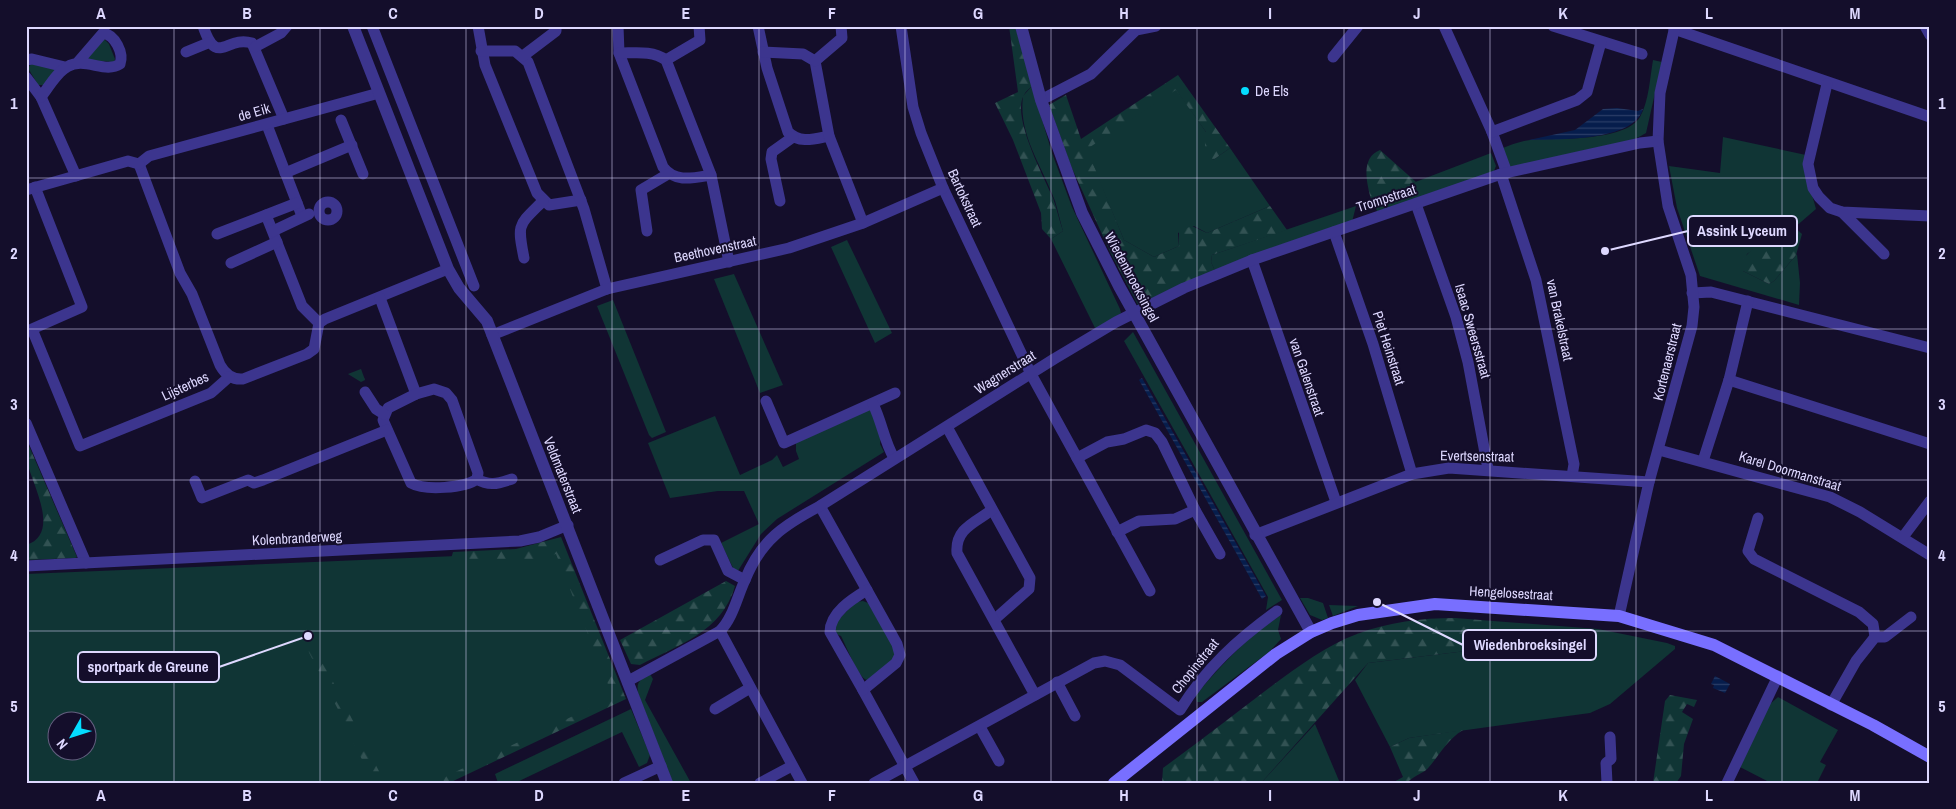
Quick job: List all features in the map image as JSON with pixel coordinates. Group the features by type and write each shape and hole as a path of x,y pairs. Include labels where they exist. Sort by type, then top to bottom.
{"main road":[{"name":"Hengelosestraat","path":"1114,783 1276,654 1311,632 1358,615 1435,604 1620,616 1714,645 1778,676 1830,706 1873,725 1930,757"}],"street":[{"path":"203,26 208,43 216,48 223,49 245,41 255,47 284,119"},
{"path":"255,47 281,33 287,26"},
{"name":"Veldmaterstraat","path":"353,26 448,270 459,288 481,311 492,335 568,525 667,783"},
{"path":"372,26 474,286"},
{"path":"478,26 481,51 492,83 537,193 542,201 549,205 581,200"},
{"path":"523,56 556,30 556,26"},
{"path":"618,26 619,53 663,167 668,174 677,179 711,175"},
{"path":"666,60 700,40 699,26"},
{"path":"758,26 763,52 788,132 794,137 803,140 829,136"},
{"path":"815,61 842,38 840,26"},
{"name":"Bartokstraat","path":"901,26 913,107 921,133 943,188 1031,374 1150,591"},
{"name":"Wiedenbroeksingel","path":"1022,26 1041,100 1082,213 1134,313 1255,535 1311,632"},
{"path":"1041,100 1091,74 1135,28 1156,26"},
{"path":"1333,57 1358,26"},
{"name":"van Brakelstraat","path":"1444,26 1492,132 1536,280 1574,464 1572,476"},
{"path":"1553,26 1642,54"},
{"path":"1924,26 1930,35"},
{"path":"1674,28 1827,84 1930,117"},
{"name":"Kortenaerstraat","path":"1620,616 1649,482 1690,336 1694,307 1689,267 1668,206 1658,141 1660,93 1674,28"},
{"path":"1492,132 1577,100 1587,92 1601,42"},
{"path":"186,52 208,43"},
{"path":"481,51 515,51 528,62 581,200 606,289"},
{"path":"763,52 803,54 815,61 829,136 863,223"},
{"path":"619,53 647,53 658,55 666,60 711,175 730,262"},
{"path":"26,60 32,59 65,67"},
{"path":"41,97 65,67 78,62"},
{"path":"370,71 386,65"},
{"path":"26,77 41,97 76,176"},
{"path":"1827,84 1808,164 1813,188 1819,197 1830,208 1842,212 1930,216"},
{"name":"de Eik","path":"139,164 150,156 378,93"},
{"path":"341,120 363,174"},
{"path":"267,125 302,216"},
{"path":"780,201 771,159 772,152 794,137"},
{"name":"Trompstraat","path":"1134,313 1184,288 1252,260 1504,174 1640,142 1658,141"},
{"path":"285,172 352,145"},
{"path":"30,188 128,161 139,164 180,273 192,294 220,365 229,376"},
{"path":"647,231 641,190 668,174"},
{"path":"416,188 432,182"},
{"name":"Lijsterbes","path":"30,188 82,307 32,330 30,334 80,446 211,393 229,376 243,379 307,354 314,349 320,323"},
{"name":"Beethovenstraat","path":"492,335 606,289 789,248 863,223 943,188"},
{"path":"524,258 518,232 522,222 542,201"},
{"path":"217,234 297,203"},
{"name":"Isaac Sweersstraat","path":"1416,204 1456,318 1466,353 1488,469"},
{"path":"231,263 275,237 302,216 318,212"},
{"path":"1842,212 1884,254"},
{"path":"266,215 302,306 320,323 325,319 448,270"},
{"name":"Piet Heinstraat","path":"1334,232 1373,344 1412,474"},
{"name":"van Galenstraat","path":"1252,260 1336,502"},
{"path":"1692,293 1711,292 1930,348"},
{"path":"380,298 416,394"},
{"path":"1703,461 1729,380 1748,301"},
{"name":"Wagnerstraat","path":"720,632 728,623 759,551 786,524 820,506 894,458 1134,313"},
{"path":"1729,380 1930,444"},
{"path":"440,389 452,400 478,473 477,479 466,485 424,488 411,483 383,420 388,408 416,394 440,389"},
{"path":"364,392 376,409 384,414"},
{"path":"766,400 784,443 895,393"},
{"path":"873,404 883,426 886,443 894,458"},
{"path":"26,423 86,563"},
{"path":"947,427 1030,578 1029,589 995,619"},
{"path":"195,481 202,498 248,480 254,483 263,480 387,430"},
{"path":"1077,458 1107,442 1124,439 1146,430 1154,433 1162,442 1195,510 1220,554"},
{"name":"Karel Doormanstraat","path":"1659,450 1830,497 1903,537 1930,555"},
{"name":"Evertsenstraat","path":"1255,535 1412,474 1449,468 1488,469 1649,482"},
{"path":"477,479 485,484 495,484 512,478"},
{"path":"1903,537 1930,501"},
{"path":"820,506 897,644 900,655 896,662 863,690"},
{"path":"992,510 960,533 956,542 957,553 995,619 1035,696"},
{"path":"1117,532 1140,521 1175,518 1195,510"},
{"path":"1758,518 1748,551 1754,559 1859,612 1873,624 1875,637 1856,661 1830,706"},
{"name":"Kolenbranderweg","path":"26,566 520,541 539,537 568,525"},
{"path":"660,560 703,540 714,540 728,571 745,580"},
{"path":"867,590 835,616 830,624 830,632 914,783"},
{"name":"Chopinstraat","path":"874,783 1094,663 1105,661 1120,664 1180,710 1192,691 1233,644 1277,611"},
{"path":"1875,637 1885,637 1911,617"},
{"path":"628,681 720,632 802,783"},
{"path":"1727,783 1778,676"},
{"path":"1057,682 1075,716"},
{"path":"715,709 750,688"},
{"path":"1180,710 1192,722"},
{"path":"980,726 1000,761"},
{"path":"1608,783 1606,763 1611,758 1610,737"},
{"path":"624,783 660,766"},
{"path":"760,783 792,766"}],"green space":[{"path":"1009,26 1015,26 1032,86 1025,94 1021,105 1025,131 1036,162 1053,198 1063,231 1051,239 1042,229 1041,213 1013,140 995,103 1018,92"},
{"path":"104,39 109,44 115,59 114,62 86,60"},
{"path":"1653,60 1662,62 1646,133 1635,139 1601,149 1512,167 1509,166 1500,149 1522,141 1605,135 1632,125 1643,111 1649,89"},
{"path":"32,63 53,67 56,72 44,85 38,85 28,68"},
{"path":"1178,75 1230,148 1213,160 1205,147 1206,132 1176,90 1087,149 1124,240 1154,257 1179,246 1179,231 1192,226 1207,233 1270,206 1287,230 1212,255 1211,262 1215,271 1138,305 1111,254 1071,166 1049,105 1066,95 1081,139"},
{"path":"1032,86 1052,153 1072,207 1120,309 1121,313 1097,332 1051,239 1063,231 1055,201 1032,150 1024,124 1023,96"},
{"path":"1176,89 1206,132 1213,160 1230,148 1270,206 1207,233 1194,226 1178,233 1179,246 1154,257 1124,240 1086,149"},
{"path":"1723,137 1806,155 1806,173 1816,209 1794,228 1778,233 1747,254 1743,271 1769,284 1774,281 1797,254 1800,283 1799,305 1700,276 1677,208 1669,166 1720,173"},
{"path":"1380,150 1416,182 1371,199 1366,172 1367,165 1374,154"},
{"path":"1491,153 1496,166 1494,171 1378,213 1371,199"},
{"path":"1356,206 1352,222 1215,271 1211,262 1212,255"},
{"path":"1795,228 1802,234 1796,255 1774,281 1769,284 1743,271 1741,262 1758,245 1780,232"},
{"path":"847,240 892,333 875,343 831,247"},
{"path":"734,274 783,385 760,393 714,279"},
{"path":"613,300 666,432 652,438 649,435 597,306"},
{"path":"1133,332 1282,600 1266,610 1268,597 1124,341"},
{"path":"361,369 365,380 361,382 348,374"},
{"path":"870,409 881,436 880,444 884,452 777,519 761,534 736,574 721,543 759,524 744,491 718,491 670,498 648,443 715,416 740,475 772,460 777,455 783,467 799,459 796,443"},
{"path":"26,439 77,557 75,558 26,560 26,545 36,539 42,531 43,520 39,496 26,459"},
{"path":"561,537 626,699 449,783 432,783 613,697 556,554 532,560 451,559 453,552 516,549"},
{"path":"554,547 616,699 445,783 26,783 26,574 504,554"},
{"path":"726,581 735,586 729,602 709,626 683,643 640,665 631,664 620,640"},
{"path":"1300,598 1308,598 1323,603 1328,618 1322,620 1310,615"},
{"path":"863,601 868,603 895,649 894,660 867,680 856,668 841,636 836,634 834,624 856,602"},
{"path":"1329,605 1358,606 1333,616"},
{"path":"1281,615 1278,630 1281,639 1269,652 1202,702 1197,702 1196,695 1225,662 1257,632"},
{"path":"1455,618 1493,621 1486,638 1474,650 1368,663 1261,783 1162,783 1163,768 1303,663 1324,650 1357,634 1381,626 1417,620"},
{"path":"1493,621 1598,629 1667,643 1675,646 1675,649 1610,704 1590,713 1409,738 1390,747 1355,680 1368,663 1474,650 1486,638"},
{"path":"303,623 354,723 347,727 296,627"},
{"path":"650,674 653,679 645,700 691,783 673,783 638,693 640,681"},
{"path":"1670,695 1697,700 1694,707 1687,704 1682,712 1693,719 1684,744 1681,776 1676,783 1653,783 1665,701"},
{"path":"1778,697 1838,730 1820,762 1826,765 1817,783 1771,783 1738,766 1770,704"},
{"path":"631,709 650,755 647,763 639,767 622,732 515,783 498,783 495,774"},
{"path":"1315,724 1340,783 1261,783"},
{"path":"1463,730 1448,742 1425,771 1407,783 1392,783 1403,777 1390,747 1409,738"},
{"path":"360,734 385,783 374,783 351,738"}],"water":[{"path":"1617,108 1638,111 1643,109 1636,120 1625,128 1610,133 1575,138 1529,140 1575,130 1603,109"},
{"path":"1142,378 1266,596 1262,599 1139,380"},
{"path":"1715,676 1730,684 1725,693 1713,688 1714,685 1711,684"}],"place":[{"name":"De Els","path":"1245,91"},
{"name":"Assink Lyceum","path":"1605,251"},
{"name":"Wiedenbroeksingel","path":"1377,602"},
{"name":"sportpark de Greune","path":"308,636"}]}
